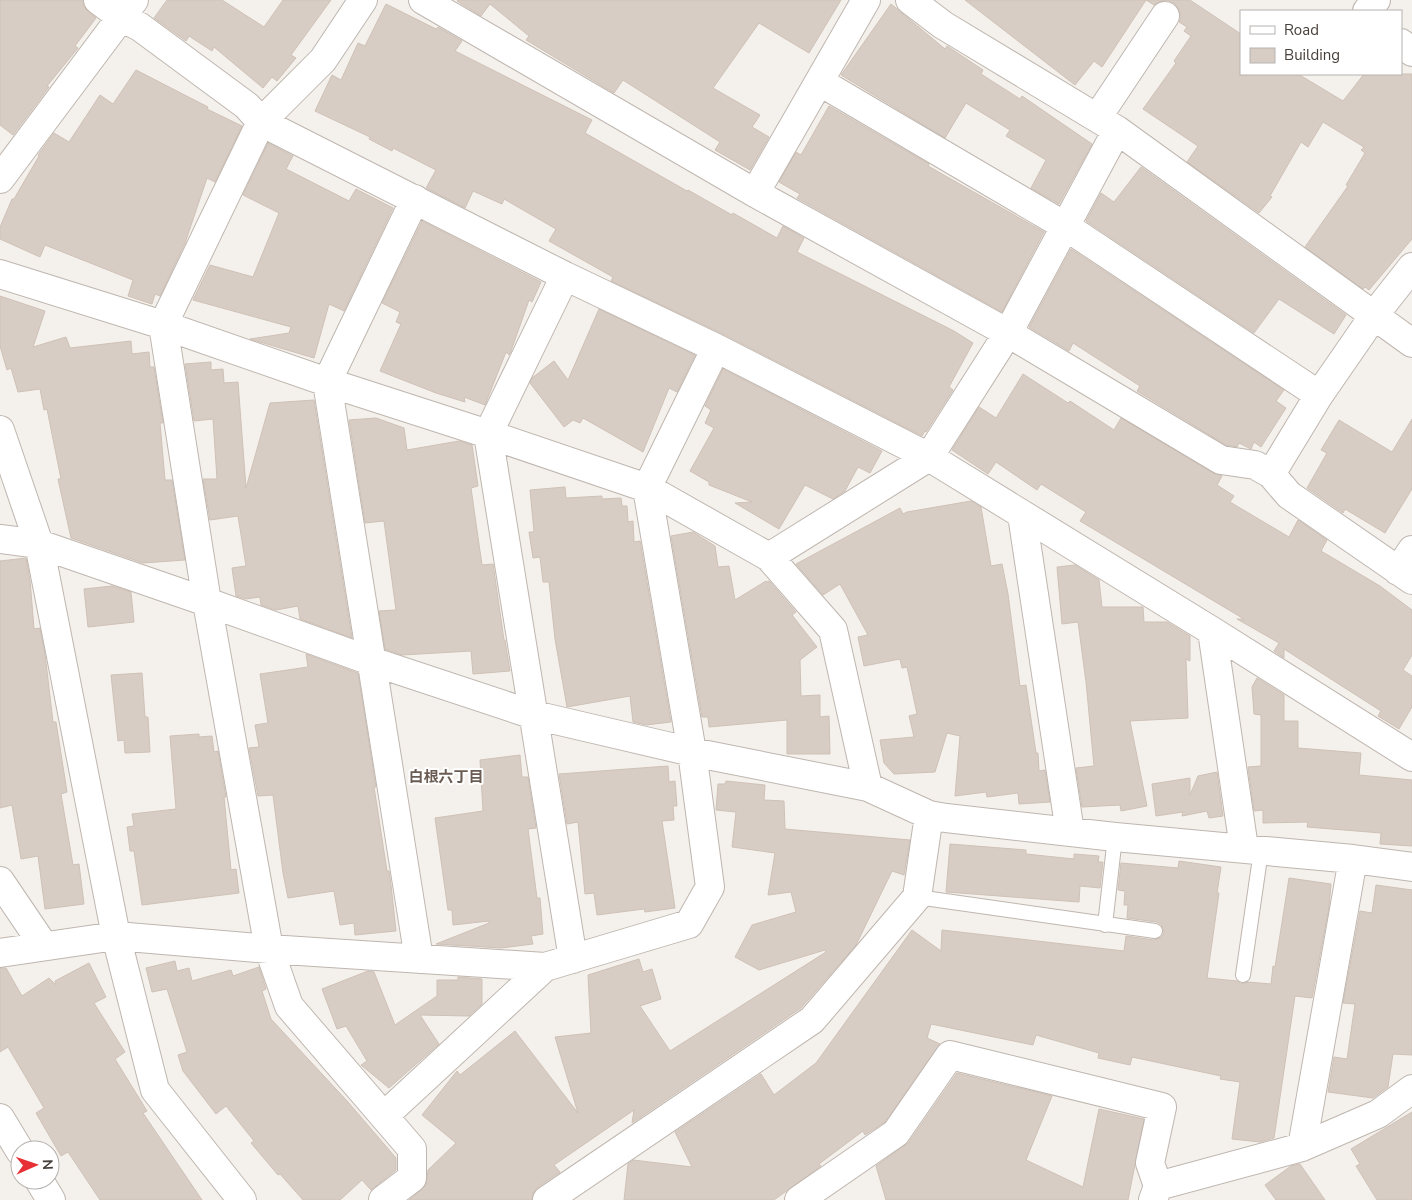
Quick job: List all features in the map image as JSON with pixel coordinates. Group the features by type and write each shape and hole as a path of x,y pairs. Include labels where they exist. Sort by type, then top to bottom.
{"street":[{"path":"98,0 127,9 140,27 247,106 261,122 565,276 716,348 928,458 1212,631 1412,757"},
{"path":"363,0 323,60 261,122 163,325 207,602 269,949 289,1006 412,1149 412,1178 383,1200"},
{"path":"423,0 755,193 1008,334 1221,460 1255,465 1271,474 1289,495 1407,567"},
{"path":"755,193 866,0"},
{"path":"910,0 943,25 1107,124 1375,314 1412,343"},
{"path":"1368,10 1376,0"},
{"path":"0,179 9,149 127,9"},
{"path":"769,557 928,458 1008,334 1065,226 1107,124 1165,16"},
{"path":"1402,44 1412,52"},
{"path":"820,82 1065,226 1319,395"},
{"path":"415,199 327,382 419,959"},
{"path":"1271,474 1319,395 1375,314 1412,267"},
{"path":"0,274 163,325 327,382 647,488 769,557 833,630 868,787"},
{"path":"565,276 488,434 573,959"},
{"path":"0,953 116,936 269,949 545,967 689,924 710,887 692,752 647,488 716,348"},
{"path":"0,430 39,544 116,936 155,1090 242,1200"},
{"path":"1022,515 1070,832"},
{"path":"0,539 39,544 207,602 371,662 534,715 692,752 868,787 929,815 1115,837 1353,859 1412,867"},
{"path":"1212,631 1252,849"},
{"path":"547,1200 812,1020 917,897 929,815"},
{"path":"1302,1147 1353,859"},
{"path":"0,881 44,946"},
{"path":"384,1116 545,967"},
{"path":"799,1200 896,1133 950,1055 1162,1107 1150,1163 1156,1193 1302,1147 1378,1114 1412,1089"},
{"path":"0,1118 13,1140"}],"lane":[{"path":"1105,925 1115,837"},
{"path":"1243,975 1252,849"},
{"path":"917,897 1105,925 1155,930"}],"building":[{"path":"0,0 82,0 84,7 96,18 75,46 78,48 47,86 49,87 13,135 0,125"},
{"path":"167,0 222,0 264,27 283,0 331,0 291,55 296,58 277,81 272,77 263,88 214,47 212,51 189,36 186,41 154,18"},
{"path":"458,0 841,0 809,53 759,23 713,88 760,115 752,127 769,137 750,170 715,150 720,142 623,80 614,93 526,40 529,36 490,4 481,16"},
{"path":"965,0 1146,0 1102,67 1094,61 1075,85"},
{"path":"1146,0 1166,0 1154,5"},
{"path":"1166,0 1190,0 1240,33 1240,75 1300,75 1343,101 1363,75 1412,74 1412,239 1369,290 1365,287 1363,289 1305,247 1348,186 1346,185 1365,153 1361,150 1364,147 1323,122 1308,147 1301,142 1270,196 1272,197 1259,213 1187,162 1198,146 1143,109 1176,63 1174,61 1191,36 1184,31 1187,27 1179,22 1181,17 1174,3"},
{"path":"386,4 436,29 438,27 462,41 455,51 592,120 585,133 687,191 732,215 733,213 777,238 783,226 804,238 797,252 954,331 973,343 949,387 953,390 926,432 922,436 723,334 611,281 613,277 549,241 556,229 504,199 502,204 473,191 465,208 426,188 436,170 393,148 392,151 369,139 370,137 315,111 332,75 341,80 358,43 365,46"},
{"path":"891,4 945,49 947,46 983,70 981,74 1020,99 1022,96 1092,144 1059,204 1031,188 1046,160 1006,136 1010,130 966,103 945,138 841,75"},
{"path":"136,70 242,126 215,182 207,178 185,243 160,296 155,294 152,304 128,296 133,280 45,245 40,257 0,239 0,227 12,199 14,199 38,155 54,133 69,142 100,95 113,104"},
{"path":"829,106 929,164 928,166 1044,232 1002,312 797,198 800,194 779,182 796,152 801,155"},
{"path":"268,143 293,156 286,169 349,201 356,189 393,208 344,311 329,304 314,358 250,339 289,333 291,327 193,300 210,265 253,277 279,213 243,195"},
{"path":"1141,167 1346,315 1334,334 1279,299 1254,333 1086,221 1101,193 1114,202"},
{"path":"422,221 541,282 532,302 529,300 511,351 509,355 506,352 485,405 464,397 465,402 436,393 380,371 401,324 396,322 400,312 382,303"},
{"path":"1071,249 1284,390 1276,401 1286,408 1261,447 1254,442 1251,449 1239,443 1237,447 1226,445 1137,391 1140,386 1073,343 1069,351 1029,327"},
{"path":"0,296 45,311 33,347 66,337 70,348 131,341 132,354 149,352 150,367 154,367 163,423 160,423 165,480 172,480 185,560 143,563 71,538 58,479 61,479 47,409 44,410 40,389 18,392 11,368 7,370 0,346"},
{"path":"599,309 695,355 677,392 669,388 643,452 583,418 580,423 573,420 564,427 530,383 532,378 554,361 568,380"},
{"path":"211,362 211,370 223,369 224,383 238,382 246,488 270,403 314,400 352,638 300,619 298,606 276,610 261,605 260,597 246,599 236,596 232,568 246,566 238,516 210,520 203,479 217,479 213,419 194,421 185,364"},
{"path":"723,369 882,451 870,473 858,467 845,491 833,499 805,485 779,529 735,503 752,502 709,485 709,482 690,471 714,428 705,423 711,410 705,406"},
{"path":"1023,374 1068,403 1070,401 1114,430 1121,418 1213,473 1222,476 1217,485 1234,496 1230,502 1289,537 1298,520 1327,540 1321,551 1380,586 1412,610 1412,655 1403,670 1412,676 1412,707 1399,729 1378,716 1381,711 1284,649 1284,658 1274,651 1279,643 1237,619 1244,619 1080,521 1086,512 1041,484 1037,490 996,462 988,474 952,450 979,407 996,418"},
{"path":"376,418 404,428 407,450 459,441 472,445 478,486 471,488 482,565 493,564 510,671 473,674 471,651 402,655 385,649 379,611 396,610 384,521 365,523 349,420"},
{"path":"1412,419 1412,489 1385,533 1345,509 1343,513 1307,488 1327,453 1321,450 1339,420 1392,452"},
{"path":"565,487 566,498 602,496 602,499 621,498 622,506 627,506 628,522 633,521 634,542 640,541 671,722 646,725 633,722 630,696 567,707 555,639 549,582 543,582 540,557 533,558 529,532 534,532 530,490"},
{"path":"971,501 981,507 991,566 1002,564 1008,594 1020,686 1026,685 1036,753 1038,753 1039,771 1045,770 1050,802 1019,804 1018,793 987,797 986,792 955,796 960,736 947,733 935,772 894,774 884,763 880,740 914,737 909,716 917,714 907,667 902,668 900,659 864,666 858,637 868,635 840,584 823,595 796,564 900,508 903,514"},
{"path":"693,532 715,546 718,567 729,566 735,600 769,581 796,612 792,615 817,647 800,660 801,696 820,695 820,717 829,716 830,754 787,754 787,720 709,727 708,717 702,717 671,536"},
{"path":"26,558 30,580 34,629 40,628 53,722 56,722 67,792 61,794 73,865 79,864 84,904 45,909 38,856 21,859 12,805 0,808 0,561"},
{"path":"1075,565 1099,580 1102,607 1143,607 1144,622 1167,622 1190,636 1190,661 1186,659 1188,718 1130,721 1147,806 1121,811 1120,805 1082,807 1076,768 1094,766 1086,682 1078,622 1062,624 1057,567"},
{"path":"112,586 131,592 134,622 88,627 84,589"},
{"path":"306,654 358,673 387,871 389,871 396,931 355,935 354,923 340,925 334,891 288,898 273,795 258,796 249,748 259,747 255,725 268,723 260,674 308,667"},
{"path":"142,673 145,717 148,717 150,752 125,753 124,740 118,741 111,675"},
{"path":"1257,678 1284,695 1284,721 1298,721 1298,748 1361,753 1359,775 1412,780 1412,846 1380,844 1381,833 1307,827 1308,822 1263,823 1263,810 1254,811 1248,767 1261,766 1261,715 1254,714 1252,687"},
{"path":"199,734 199,737 212,736 214,752 218,751 226,797 224,797 231,870 236,869 239,893 142,905 134,851 130,851 127,827 134,826 132,814 176,809 170,736"},
{"path":"520,755 522,777 528,777 536,828 528,829 537,898 540,898 543,934 531,936 533,944 501,948 436,944 489,923 489,921 453,925 452,910 448,910 435,818 483,811 480,760"},
{"path":"668,766 669,782 675,781 677,806 673,806 674,820 662,821 675,908 645,912 644,909 597,915 594,893 585,894 578,822 567,824 559,774"},
{"path":"1217,772 1223,816 1209,818 1207,811 1182,816 1183,812 1156,816 1152,784 1190,778 1190,795 1198,776"},
{"path":"726,781 765,785 764,800 784,801 785,829 910,840 904,875 892,871 856,945 801,1008 632,1123 634,1110 554,1165 560,1172 538,1187 533,1193 532,1200 409,1200 426,1185 428,1170 456,1143 422,1115 457,1071 460,1075 515,1031 578,1113 555,1037 591,1033 588,975 639,959 643,972 652,969 661,999 640,1006 670,1051 826,952 825,950 759,970 735,957 752,925 796,912 791,892 768,895 775,853 732,847 736,812 716,810 718,784 725,784"},
{"path":"950,844 1026,850 1026,854 1074,859 1074,854 1099,856 1098,862 1103,862 1100,888 1080,886 1079,902 946,892"},
{"path":"1179,861 1221,867 1207,978 1237,981 1241,984 1248,982 1271,984 1289,878 1331,884 1329,907 1312,998 1295,996 1274,1138 1260,1142 1232,1139 1240,1082 1220,1079 1221,1076 1132,1057 1130,1065 1098,1058 1099,1053 1036,1035 1033,1045 931,1024 927,1038 940,1044 885,1122 865,1135 863,1131 819,1164 821,1166 774,1200 624,1200 628,1164 633,1160 692,1167 675,1132 761,1074 774,1095 816,1063 912,930 941,951 942,930 1124,951 1126,936 1154,940 1162,937 1164,932 1161,924 1157,922 1127,918 1128,905 1124,905 1125,891 1118,890 1121,863 1178,868"},
{"path":"1376,885 1412,890 1412,1055 1393,1054 1388,1087 1373,1098 1328,1092 1334,1057 1347,1059 1355,1004 1343,1003 1360,911 1372,913"},
{"path":"175,961 177,971 189,968 192,981 231,970 233,976 259,967 266,989 262,991 271,1019 348,1102 396,1158 396,1170 371,1190 362,1180 340,1200 303,1200 280,1174 278,1175 251,1143 254,1141 226,1106 216,1114 183,1071 178,1055 187,1052 167,989 152,992 146,968"},
{"path":"89,963 106,997 94,1003 125,1052 115,1059 147,1111 143,1113 202,1200 100,1200 68,1152 61,1156 60,1140 52,1140 36,1113 44,1108 8,1047 0,1052 0,968 6,968 22,996 49,978 56,985 55,981"},
{"path":"368,971 374,972 395,1025 437,996 437,980 458,980 458,977 482,979 482,1004 469,1016 420,1015 439,1044 389,1088 361,1065 367,1061 346,1026 337,1029 322,989"},
{"path":"957,1073 1052,1096 1026,1160 1083,1187 1099,1109 1144,1119 1128,1200 886,1200 876,1166 909,1142"},
{"path":"1412,1112 1412,1200 1377,1200 1356,1166 1360,1164 1351,1149"},
{"path":"1300,1164 1325,1200 1276,1200 1265,1185 1291,1166"}],"district":[{"name":"白根六丁目","path":"446,777"}]}
